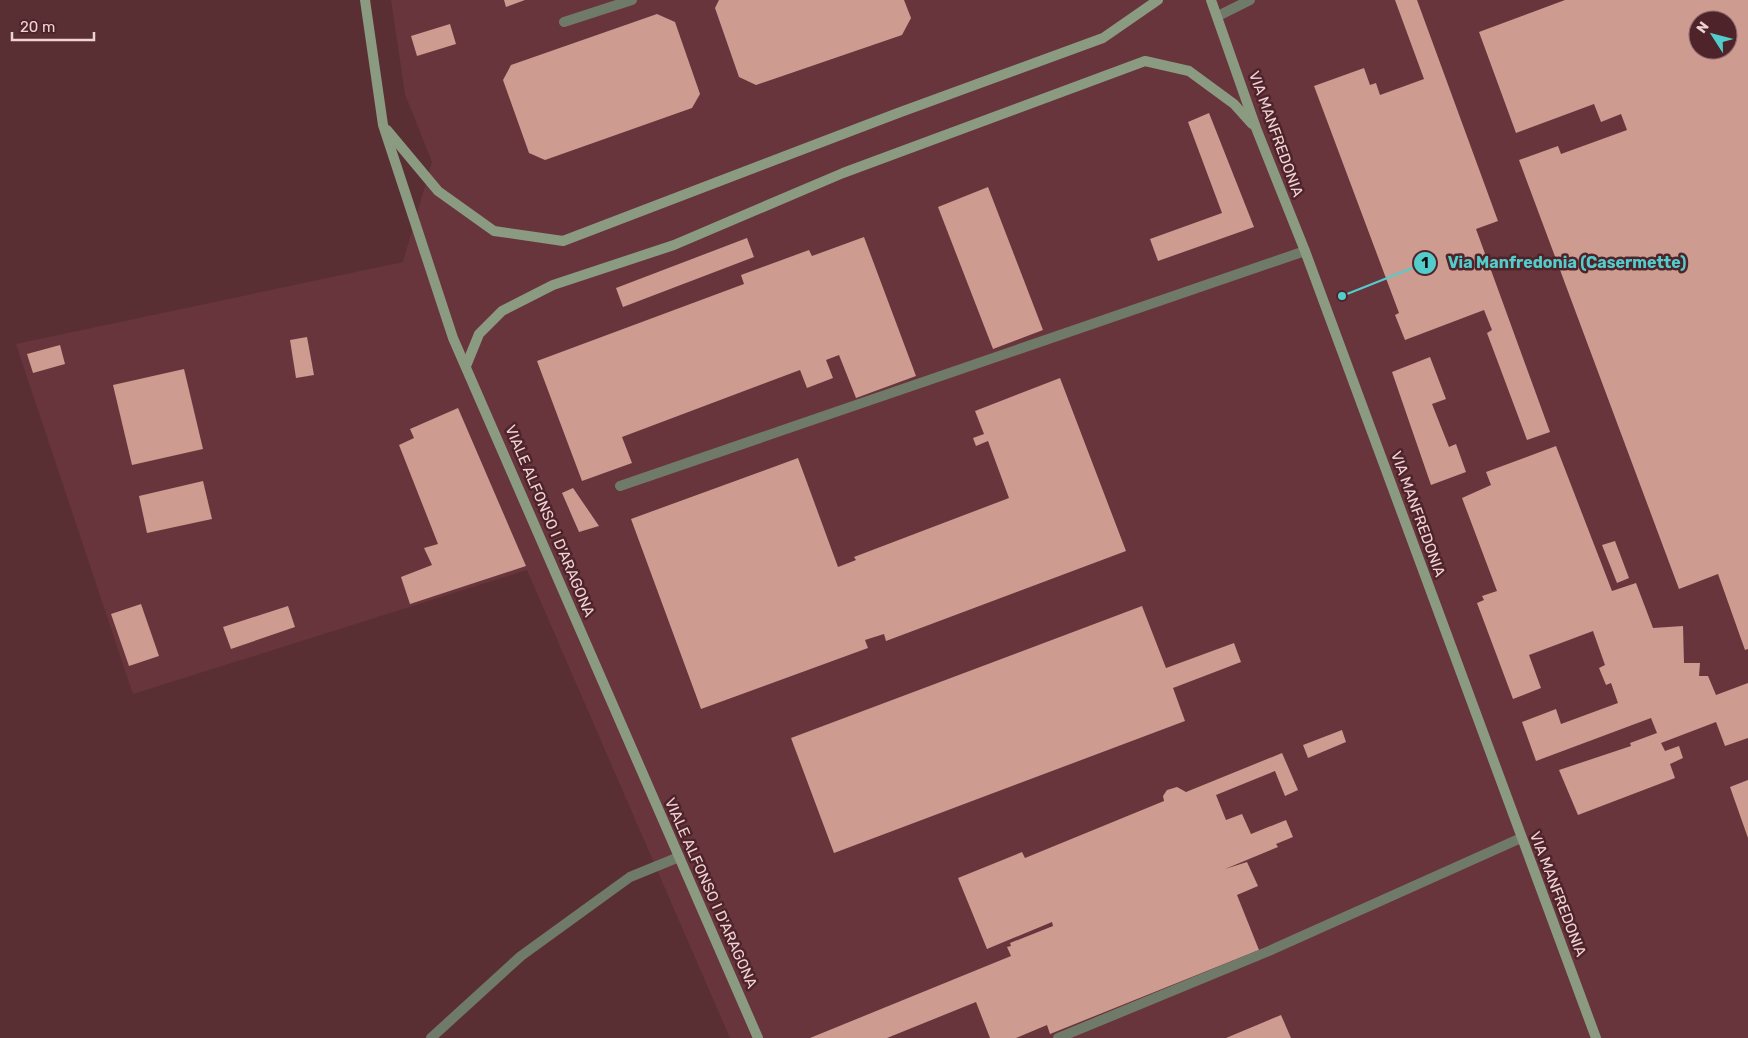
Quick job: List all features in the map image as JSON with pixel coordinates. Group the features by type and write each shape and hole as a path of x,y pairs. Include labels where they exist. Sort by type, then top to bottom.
{"main road":[{"name":"VIALE ALFONSO I D'ARAGONA","path":"365,0 384,125 453,338 758,1038"},
{"path":"384,125 438,191 494,231 563,241 898,113 1103,38 1158,0"},
{"name":"VIA MANFREDONIA","path":"1211,0 1256,128 1305,251 1596,1038"},
{"path":"466,366 478,334 502,311 553,285 674,245 843,173 1145,61 1189,71 1234,104 1256,128"}],"street":[{"path":"564,22 632,0"},
{"path":"1218,16 1250,0"},
{"path":"620,486 1305,251"},
{"path":"1058,1038 1269,951 1521,838"},
{"path":"431,1038 521,956 630,877 679,857"}],"shaded area":[{"path":"391,0 1748,0 1748,1038 730,1038 527,570 133,694 16,344 403,262 432,162 405,94"}],"building":[{"path":"504,0 525,0 506,7"},
{"path":"719,0 904,0 911,18 902,35 756,85 739,77 715,8"},
{"path":"1395,0 1417,0 1498,221 1476,229 1550,432 1527,440 1487,333 1492,330 1484,310 1405,340 1395,315 1399,313 1314,86 1364,68 1370,85 1376,83 1380,95 1424,79"},
{"path":"1565,0 1748,0 1748,649 1745,650 1718,574 1679,589 1519,160 1558,146 1561,154 1627,130 1621,114 1601,122 1594,104 1516,133 1479,32"},
{"path":"657,14 675,22 700,94 692,108 545,160 529,153 503,80 511,65"},
{"path":"450,24 456,44 417,56 411,36"},
{"path":"1209,113 1254,227 1158,261 1150,239 1222,213 1188,122"},
{"path":"988,187 1043,330 993,349 938,207"},
{"path":"864,237 916,376 856,398 839,355 826,360 833,378 807,388 800,370 622,437 632,463 582,481 537,361 744,284 741,275 809,250 812,256"},
{"path":"747,238 754,257 623,307 616,288"},
{"path":"307,337 314,375 296,378 290,340"},
{"path":"60,345 65,364 33,373 27,354"},
{"path":"1430,357 1446,399 1432,404 1449,447 1456,444 1466,472 1431,485 1392,372"},
{"path":"184,369 203,449 132,465 113,385"},
{"path":"1060,378 1126,551 886,641 884,634 865,640 868,648 701,709 631,519 798,458 838,567 856,560 854,557 1009,498 988,441 976,446 973,438 984,434 975,411"},
{"path":"458,408 526,566 410,604 401,577 432,565 424,548 438,544 399,445 414,438 410,429"},
{"path":"1556,446 1612,591 1636,583 1653,628 1683,626 1684,663 1700,663 1699,676 1708,676 1716,695 1748,683 1748,738 1725,746 1716,722 1661,743 1665,751 1679,746 1683,758 1670,764 1675,778 1578,815 1559,770 1631,746 1630,743 1657,733 1651,718 1536,761 1522,722 1556,709 1561,724 1618,703 1611,683 1606,685 1599,668 1605,665 1593,631 1529,655 1541,688 1513,699 1477,603 1484,600 1482,596 1497,591 1462,498 1491,485 1486,472"},
{"path":"203,481 212,519 147,533 139,496"},
{"path":"573,488 599,526 579,532 562,493"},
{"path":"1615,541 1629,578 1617,583 1602,545"},
{"path":"141,604 159,656 129,666 111,614"},
{"path":"288,606 295,627 231,649 223,627"},
{"path":"1142,606 1166,668 1234,643 1241,662 1173,688 1185,721 834,853 791,738"},
{"path":"1342,730 1346,742 1308,758 1303,745"},
{"path":"1282,753 1298,790 1285,796 1275,771 1216,795 1226,820 1242,814 1251,834 1286,820 1293,837 1276,844 1278,847 1225,869 1247,862 1258,886 1237,895 1259,950 1050,1034 1047,1025 1016,1038 990,1038 976,1002 887,1038 810,1038 1011,956 1007,947 1011,946 1010,943 1053,926 1052,922 987,949 958,878 1022,852 1025,858 1164,801 1163,796 1167,790 1177,787 1186,792"},
{"path":"1748,780 1748,838 1730,787"},
{"path":"1281,1015 1291,1038 1226,1038"}],"place":[{"name":"Via Manfredonia (Casermette)","path":"1342,296"}]}
